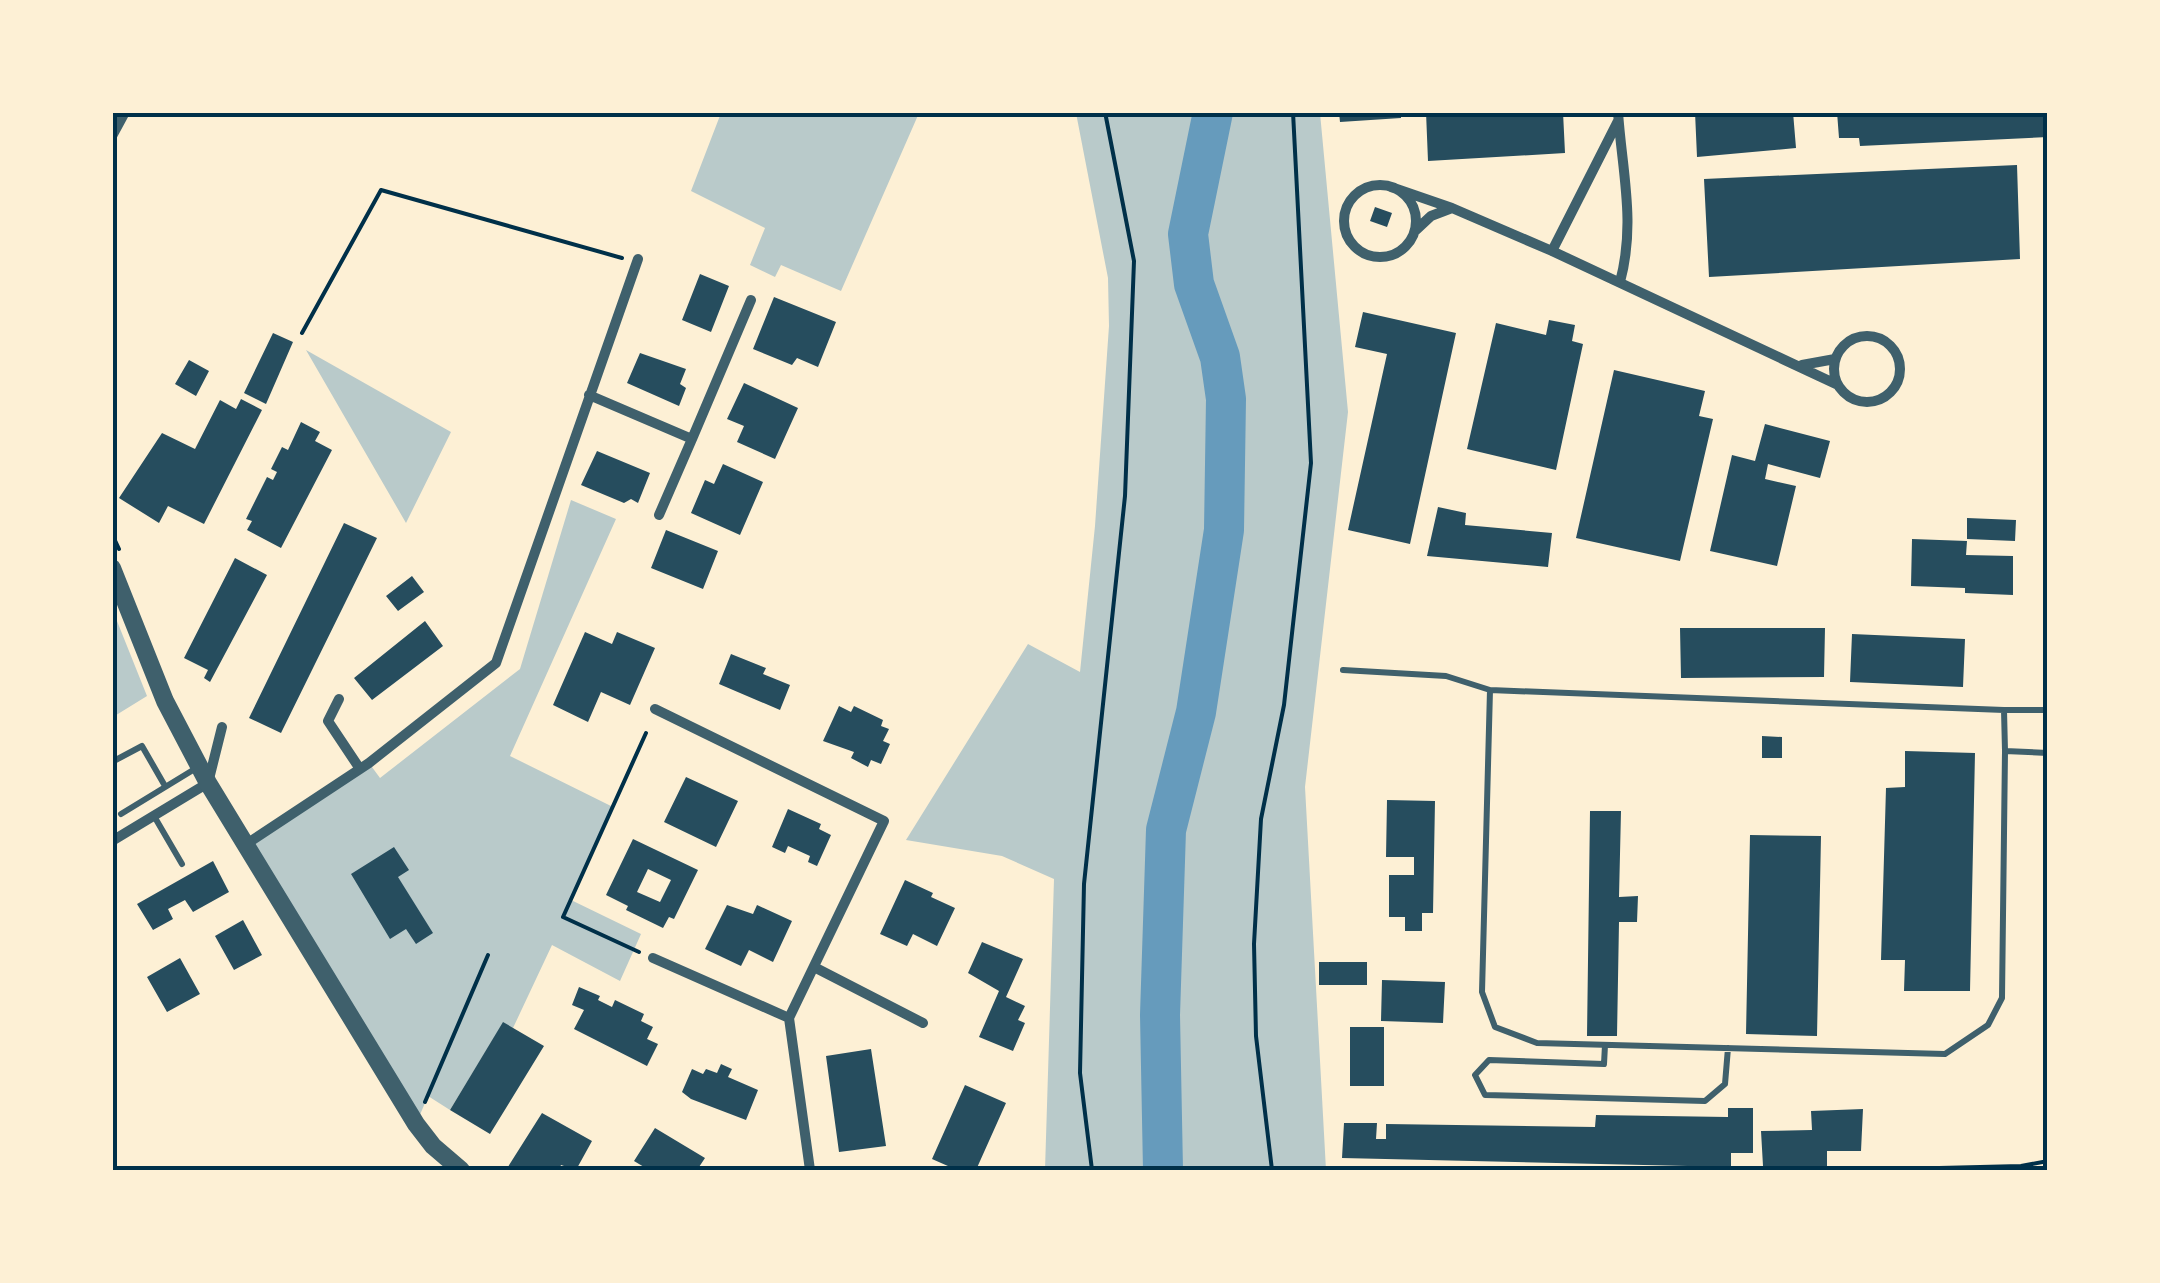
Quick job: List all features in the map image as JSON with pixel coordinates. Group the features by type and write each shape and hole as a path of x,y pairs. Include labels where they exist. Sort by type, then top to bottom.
{"street":[{"path":"112,136 126,112"},
{"path":"1552,251 1618,116"},
{"path":"1618,116 1628,185 1629,234 1620,282"},
{"path":"1452,208 1431,216 1402,250 1378,258 1356,248 1348,239 1344,215 1356,194 1378,185 1391,187 1452,208 1620,282 1800,365 1838,385 1855,400 1878,400 1895,386 1900,365 1890,345 1870,336 1848,341 1835,360 1838,385"},
{"path":"1391,187 1409,199 1416,220 1415,231"},
{"path":"244,846 360,769 496,663 638,258"},
{"path":"659,515 751,300"},
{"path":"1800,365 1835,360"},
{"path":"589,396 692,438"},
{"path":"112,568 166,700 244,846 416,1124 433,1146 461,1170"},
{"path":"339,698 328,722 360,769"},
{"path":"656,709 884,821 789,1018 810,1170"},
{"path":"112,841 154,816 203,774 222,727"},
{"path":"653,958 789,1018"},
{"path":"814,966 923,1023"}],"lane":[{"path":"1343,670 1446,676 1490,690 2048,710"},
{"path":"1490,690 1482,992 1496,1027 1537,1043 1945,1054 1988,1026 2002,998 2004,710"},
{"path":"112,762 142,746 166,786"},
{"path":"2005,751 2048,754"},
{"path":"121,814 166,786 203,774"},
{"path":"154,816 182,864"},
{"path":"1605,1045 1604,1064 1489,1060 1475,1075 1485,1095 1705,1100 1725,1084 1728,1048"}],"path":[{"path":"1092,1170 1080,1073 1084,884 1126,496 1134,261 1105,112"},
{"path":"1272,1170 1256,1036 1254,944 1261,819 1284,705 1311,463 1293,112"},
{"path":"302,333 381,190 622,258"},
{"path":"646,732 563,917 653,958"},
{"path":"416,1124 488,955"},
{"path":"1856,1170 2020,1166 2046,1161 2045,1170"}],"shaded area":[{"path":"721,113 919,113 841,291 781,265 775,277 750,265 765,228 691,191"},
{"path":"1076,113 1320,113 1348,412 1305,787 1326,1170 1045,1170 1054,879 1002,856 906,840 1028,644 1080,672 1109,326 1108,278"},
{"path":"306,350 451,432 406,523"},
{"path":"571,500 616,519 510,756 613,807 571,900 641,934 620,981 552,945 513,1028 503,1023 450,1110 428,1096 416,1124 244,846 369,763 380,778 520,669"},
{"path":"113,611 147,696 112,717"}],"building":[{"path":"1339,112 1401,112 1401,118 1340,122"},
{"path":"1426,112 1563,112 1565,153 1428,161"},
{"path":"1695,112 1793,112 1796,148 1697,157"},
{"path":"1837,112 2048,112 2048,137 1860,146 1859,138 1839,138"},
{"path":"2017,165 2020,259 1709,277 1704,179"},
{"path":"1375,207 1392,213 1387,227 1370,221"},
{"path":"700,274 729,286 711,332 682,320"},
{"path":"774,297 836,322 818,367 797,358 792,365 753,349"},
{"path":"1363,312 1456,333 1410,544 1348,530 1387,354 1355,347"},
{"path":"1549,320 1575,325 1572,341 1583,344 1556,470 1467,449 1496,323 1546,335"},
{"path":"273,333 293,342 266,404 244,393"},
{"path":"640,353 686,369 680,384 686,388 679,406 627,383"},
{"path":"189,360 209,371 196,396 175,384"},
{"path":"1614,370 1705,391 1699,416 1713,419 1680,561 1576,538"},
{"path":"744,383 798,408 775,459 737,442 744,426 727,419"},
{"path":"241,399 262,410 204,524 168,506 159,523 119,498 162,433 195,449 220,400 236,409"},
{"path":"301,422 320,432 315,441 332,450 281,548 247,530 252,521 246,519 267,477 273,480 277,472 271,469 282,447 288,450"},
{"path":"1765,424 1830,441 1820,478 1768,464 1765,479 1796,486 1777,566 1710,551 1732,455 1755,461"},
{"path":"597,451 650,473 638,503 631,499 624,503 581,485"},
{"path":"723,464 763,482 740,535 691,513 705,480 714,484"},
{"path":"1438,507 1466,513 1465,525 1552,533 1548,567 1427,556"},
{"path":"1967,518 2016,520 2015,541 1967,539"},
{"path":"344,523 377,538 281,733 249,718"},
{"path":"666,530 718,551 703,589 651,568"},
{"path":"1912,539 1967,541 1966,555 2013,556 2013,595 1911,586"},
{"path":"235,558 267,575 210,682 204,678 208,670 184,658"},
{"path":"412,576 424,592 398,611 386,596"},
{"path":"425,621 443,646 372,700 354,678"},
{"path":"1680,628 1825,628 1824,677 1681,678"},
{"path":"585,632 612,644 617,632 655,648 630,705 601,692 588,722 553,705"},
{"path":"1852,634 1965,639 1963,687 1850,682"},
{"path":"731,654 766,668 763,674 790,685 780,710 719,684"},
{"path":"839,706 851,712 854,706 883,720 881,726 889,729 883,741 890,744 881,764 871,760 868,767 851,758 854,752 823,741"},
{"path":"1762,736 1782,737 1782,758 1762,758"},
{"path":"1905,751 1975,753 1970,991 1904,991 1905,960 1881,960 1886,788 1905,787"},
{"path":"686,777 738,801 716,847 664,822"},
{"path":"1387,800 1435,801 1433,913 1422,913 1422,931 1405,931 1405,917 1389,917 1389,875 1414,875 1414,857 1386,857"},
{"path":"788,809 821,824 819,829 831,835 817,866 808,862 810,856 788,846 785,853 772,847"},
{"path":"1590,811 1621,811 1619,897 1638,896 1637,922 1619,922 1617,1036 1587,1036"},
{"path":"1750,835 1821,836 1817,1036 1746,1034"},
{"path":"633,839 698,870 674,919 669,917 663,928 606,895","holes":["648,869 671,880 660,902 637,892"]},
{"path":"394,847 409,870 398,877 433,933 416,944 406,929 390,939 351,874"},
{"path":"213,861 229,892 193,912 185,900 168,909 173,919 153,930 137,904"},
{"path":"905,880 955,908 937,946 913,934 907,946 880,934"},
{"path":"727,905 753,914 757,905 792,921 773,962 749,950 741,966 705,949"},
{"path":"243,920 262,955 234,970 215,936"},
{"path":"982,942 1023,959 1006,997 1025,1006 1018,1020 1025,1023 1013,1051 979,1037 999,991 968,973"},
{"path":"180,958 200,994 167,1012 147,977"},
{"path":"1319,962 1367,962 1367,985 1319,985"},
{"path":"1382,980 1445,982 1443,1023 1381,1021"},
{"path":"579,987 600,996 598,1000 612,1007 615,1000 644,1014 641,1021 653,1027 647,1039 658,1044 647,1066 574,1029 584,1010 572,1005"},
{"path":"503,1022 544,1046 490,1134 450,1110"},
{"path":"1350,1027 1384,1027 1384,1086 1350,1086"},
{"path":"871,1049 886,1146 839,1152 826,1056"},
{"path":"721,1064 732,1069 728,1077 758,1090 746,1120 682,1092 692,1069 703,1074 706,1069 717,1073"},
{"path":"965,1085 1006,1103 976,1170 957,1170 932,1159"},
{"path":"1728,1108 1753,1108 1753,1153 1731,1153 1731,1167 1342,1158 1344,1123 1377,1123 1376,1139 1386,1139 1386,1124 1595,1127 1596,1115 1728,1117"},
{"path":"1863,1109 1861,1151 1827,1151 1827,1166 1763,1166 1761,1131 1812,1130 1811,1111"},
{"path":"542,1113 592,1141 576,1170 561,1165 559,1170 506,1170"},
{"path":"655,1128 705,1158 697,1170 649,1170 634,1161"}],"waterway":[{"path":"1163,1170 1160,1015 1166,830 1196,712 1224,530 1226,399 1220,357 1194,284 1188,234 1213,112"}]}
